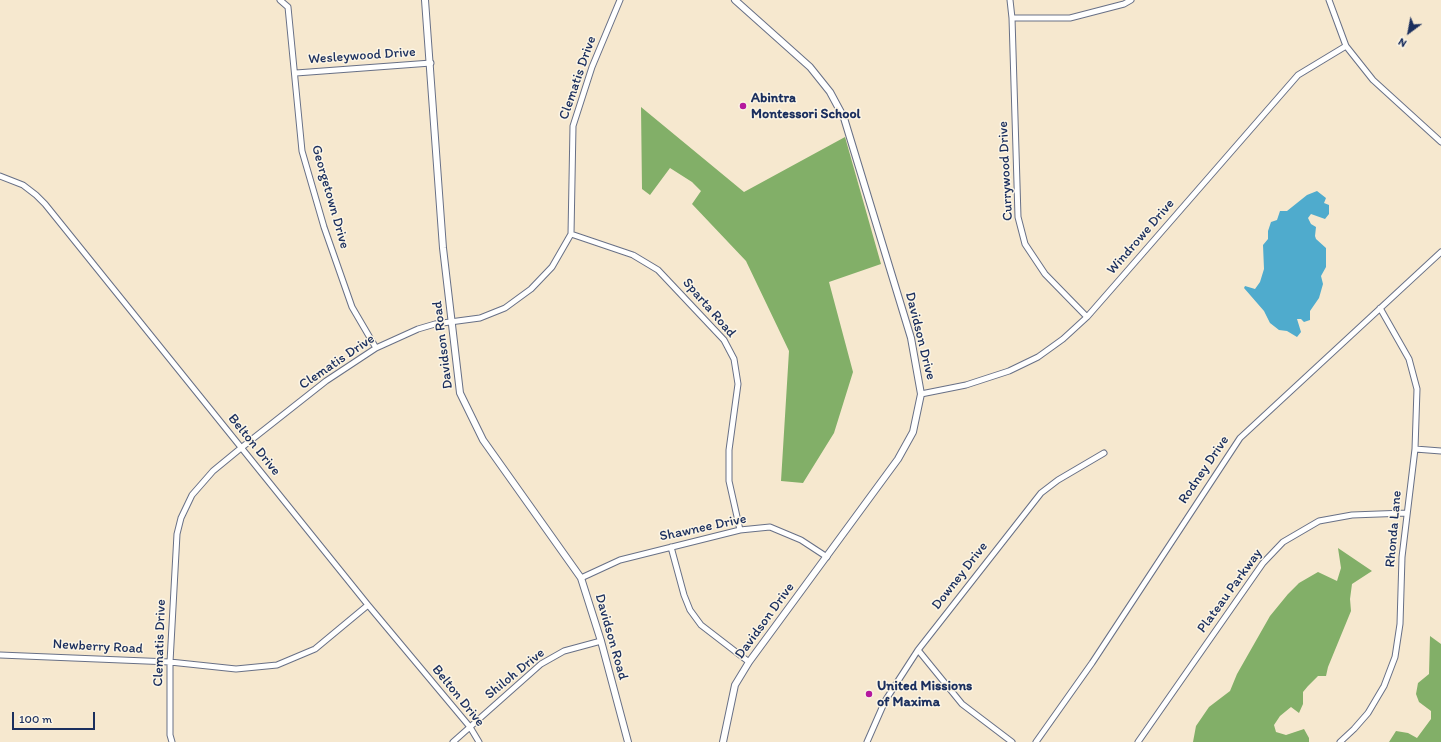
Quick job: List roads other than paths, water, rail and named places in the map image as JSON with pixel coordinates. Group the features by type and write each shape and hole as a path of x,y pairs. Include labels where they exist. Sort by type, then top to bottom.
{"street":[{"name":"Georgetown Drive","path":"280,0 288,7 296,73 302,151 322,221 352,307 376,348"},
{"name":"Davidson Road","path":"425,0 431,63 443,248 460,393 472,420 497,461 581,578 601,641 628,742"},
{"name":"Clematis Drive","path":"172,742 170,735 170,662 177,534 181,518 188,502 199,485 241,448 326,381 376,348 418,329 436,324 480,318 505,308 521,297 552,267 571,234 573,126 592,67 620,0"},
{"name":"Davidson Drive","path":"723,742 735,685 749,662 898,459 913,432 921,394 911,338 844,118 830,92 810,67 735,0"},
{"name":"Currywood Drive","path":"1010,0 1012,18 1018,217 1025,244 1045,274 1087,317"},
{"path":"1012,18 1070,18 1124,4 1131,0"},
{"path":"1329,0 1346,46 1373,80 1441,142"},
{"name":"Windrowe Drive","path":"921,394 966,385 1009,371 1038,357 1063,339 1087,317 1298,75 1346,46"},
{"name":"Wesleywood Drive","path":"296,73 431,63"},
{"name":"Belton Drive","path":"0,176 23,185 45,204 368,605 470,727 479,742"},
{"name":"Sparta Road","path":"571,234 633,255 658,270 724,340 734,359 738,384 730,450 729,481 740,530"},
{"name":"Rodney Drive","path":"1036,742 1092,663 1240,438 1441,252"},
{"name":"Rhonda Lane","path":"1340,742 1354,729 1380,695 1395,657 1400,624 1402,557 1406,513 1415,449 1418,402 1413,370 1409,359 1380,308"},
{"path":"1415,449 1441,451"},
{"name":"Downey Drive","path":"866,742 885,701 918,650 1041,493 1058,480 1104,453"},
{"name":"Plateau Parkway","path":"1138,742 1263,563 1283,542 1319,521 1352,515 1406,513"},
{"name":"Shawnee Drive","path":"581,578 620,560 670,546 740,530 770,527 802,540 827,557"},
{"path":"670,546 684,595 690,610 701,625 749,662"},
{"name":"Newberry Road","path":"0,655 170,662 236,669 277,665 315,649 368,605"},
{"name":"Shiloh Drive","path":"453,742 541,664 564,651 601,641"},
{"path":"918,650 962,704 1012,742"}],"water":[{"path":"1317,191 1326,198 1324,203 1329,205 1329,214 1325,219 1311,214 1308,218 1311,224 1316,227 1316,239 1326,248 1326,267 1321,276 1323,284 1319,298 1310,311 1310,320 1304,322 1301,319 1297,319 1301,332 1297,337 1287,331 1279,330 1270,323 1264,311 1244,288 1245,286 1255,289 1260,282 1264,269 1263,245 1268,239 1268,231 1271,222 1277,220 1280,211 1287,211 1307,195"}],"place":[{"name":"Abintra Montessori School","path":"743,106"},
{"name":"United Missions of Maxima","path":"869,694"}]}
